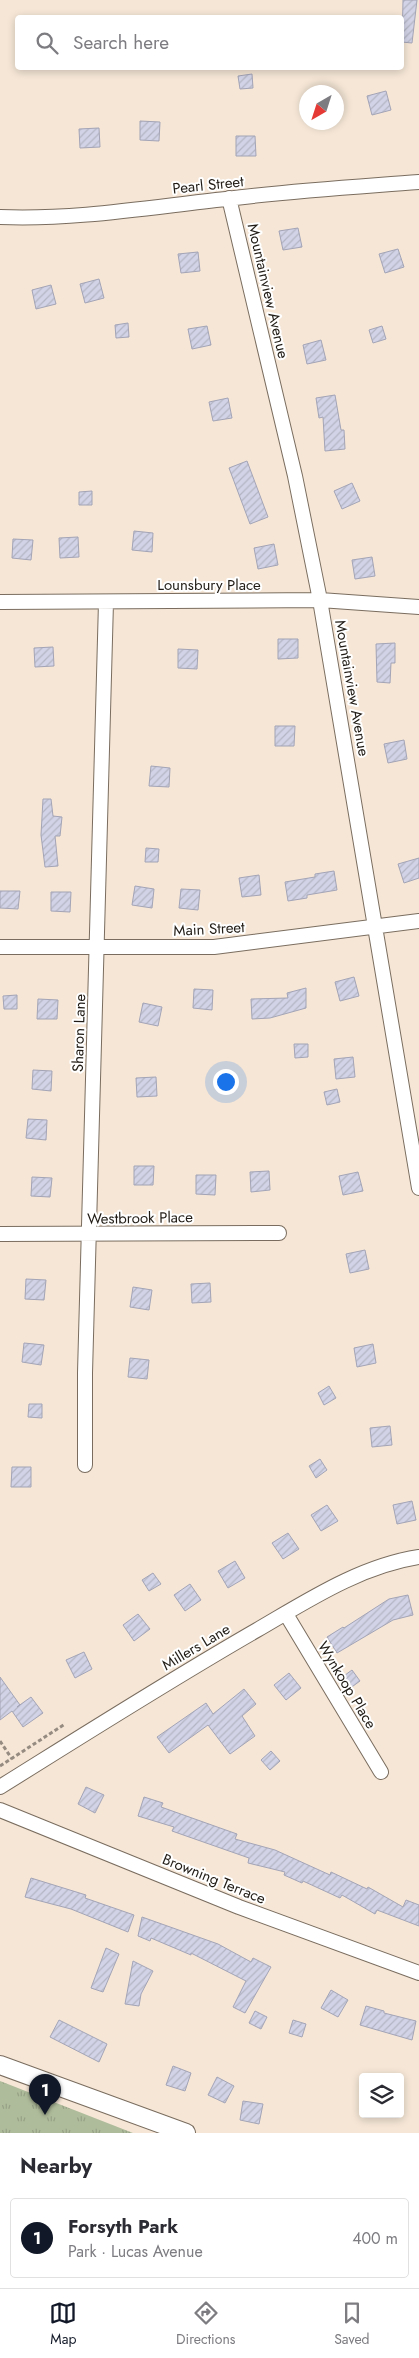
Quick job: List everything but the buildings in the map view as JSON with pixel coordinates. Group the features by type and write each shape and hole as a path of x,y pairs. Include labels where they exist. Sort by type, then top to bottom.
{"street":[{"name":"Pearl Street","path":"0,217 35,218 90,215 229,198 419,182"},
{"name":"Mountainview Avenue","path":"229,198 295,476 320,600 419,1188"},
{"name":"Lounsbury Place","path":"0,602 320,600 419,607"},
{"name":"Sharon Lane","path":"85,1465 85,1373 106,602"},
{"name":"Main Street","path":"0,947 228,946 419,921"},
{"name":"Westbrook Place","path":"0,1234 280,1233"},
{"name":"Millers Lane","path":"0,1787 207,1659 286,1614 358,1576 403,1560 419,1557"},
{"name":"Wynkoop Place","path":"286,1614 380,1772"},
{"name":"Browning Terrace","path":"0,1810 239,1907 419,1973"},
{"path":"0,2064 186,2133"}],"path":[{"path":"0,1766 65,1724"},
{"path":"0,1741 12,1759"}],"green space":[{"path":"0,2081 133,2133 0,2133"}],"place":[{"name":"Forsyth Park","path":"45,2115"}]}
